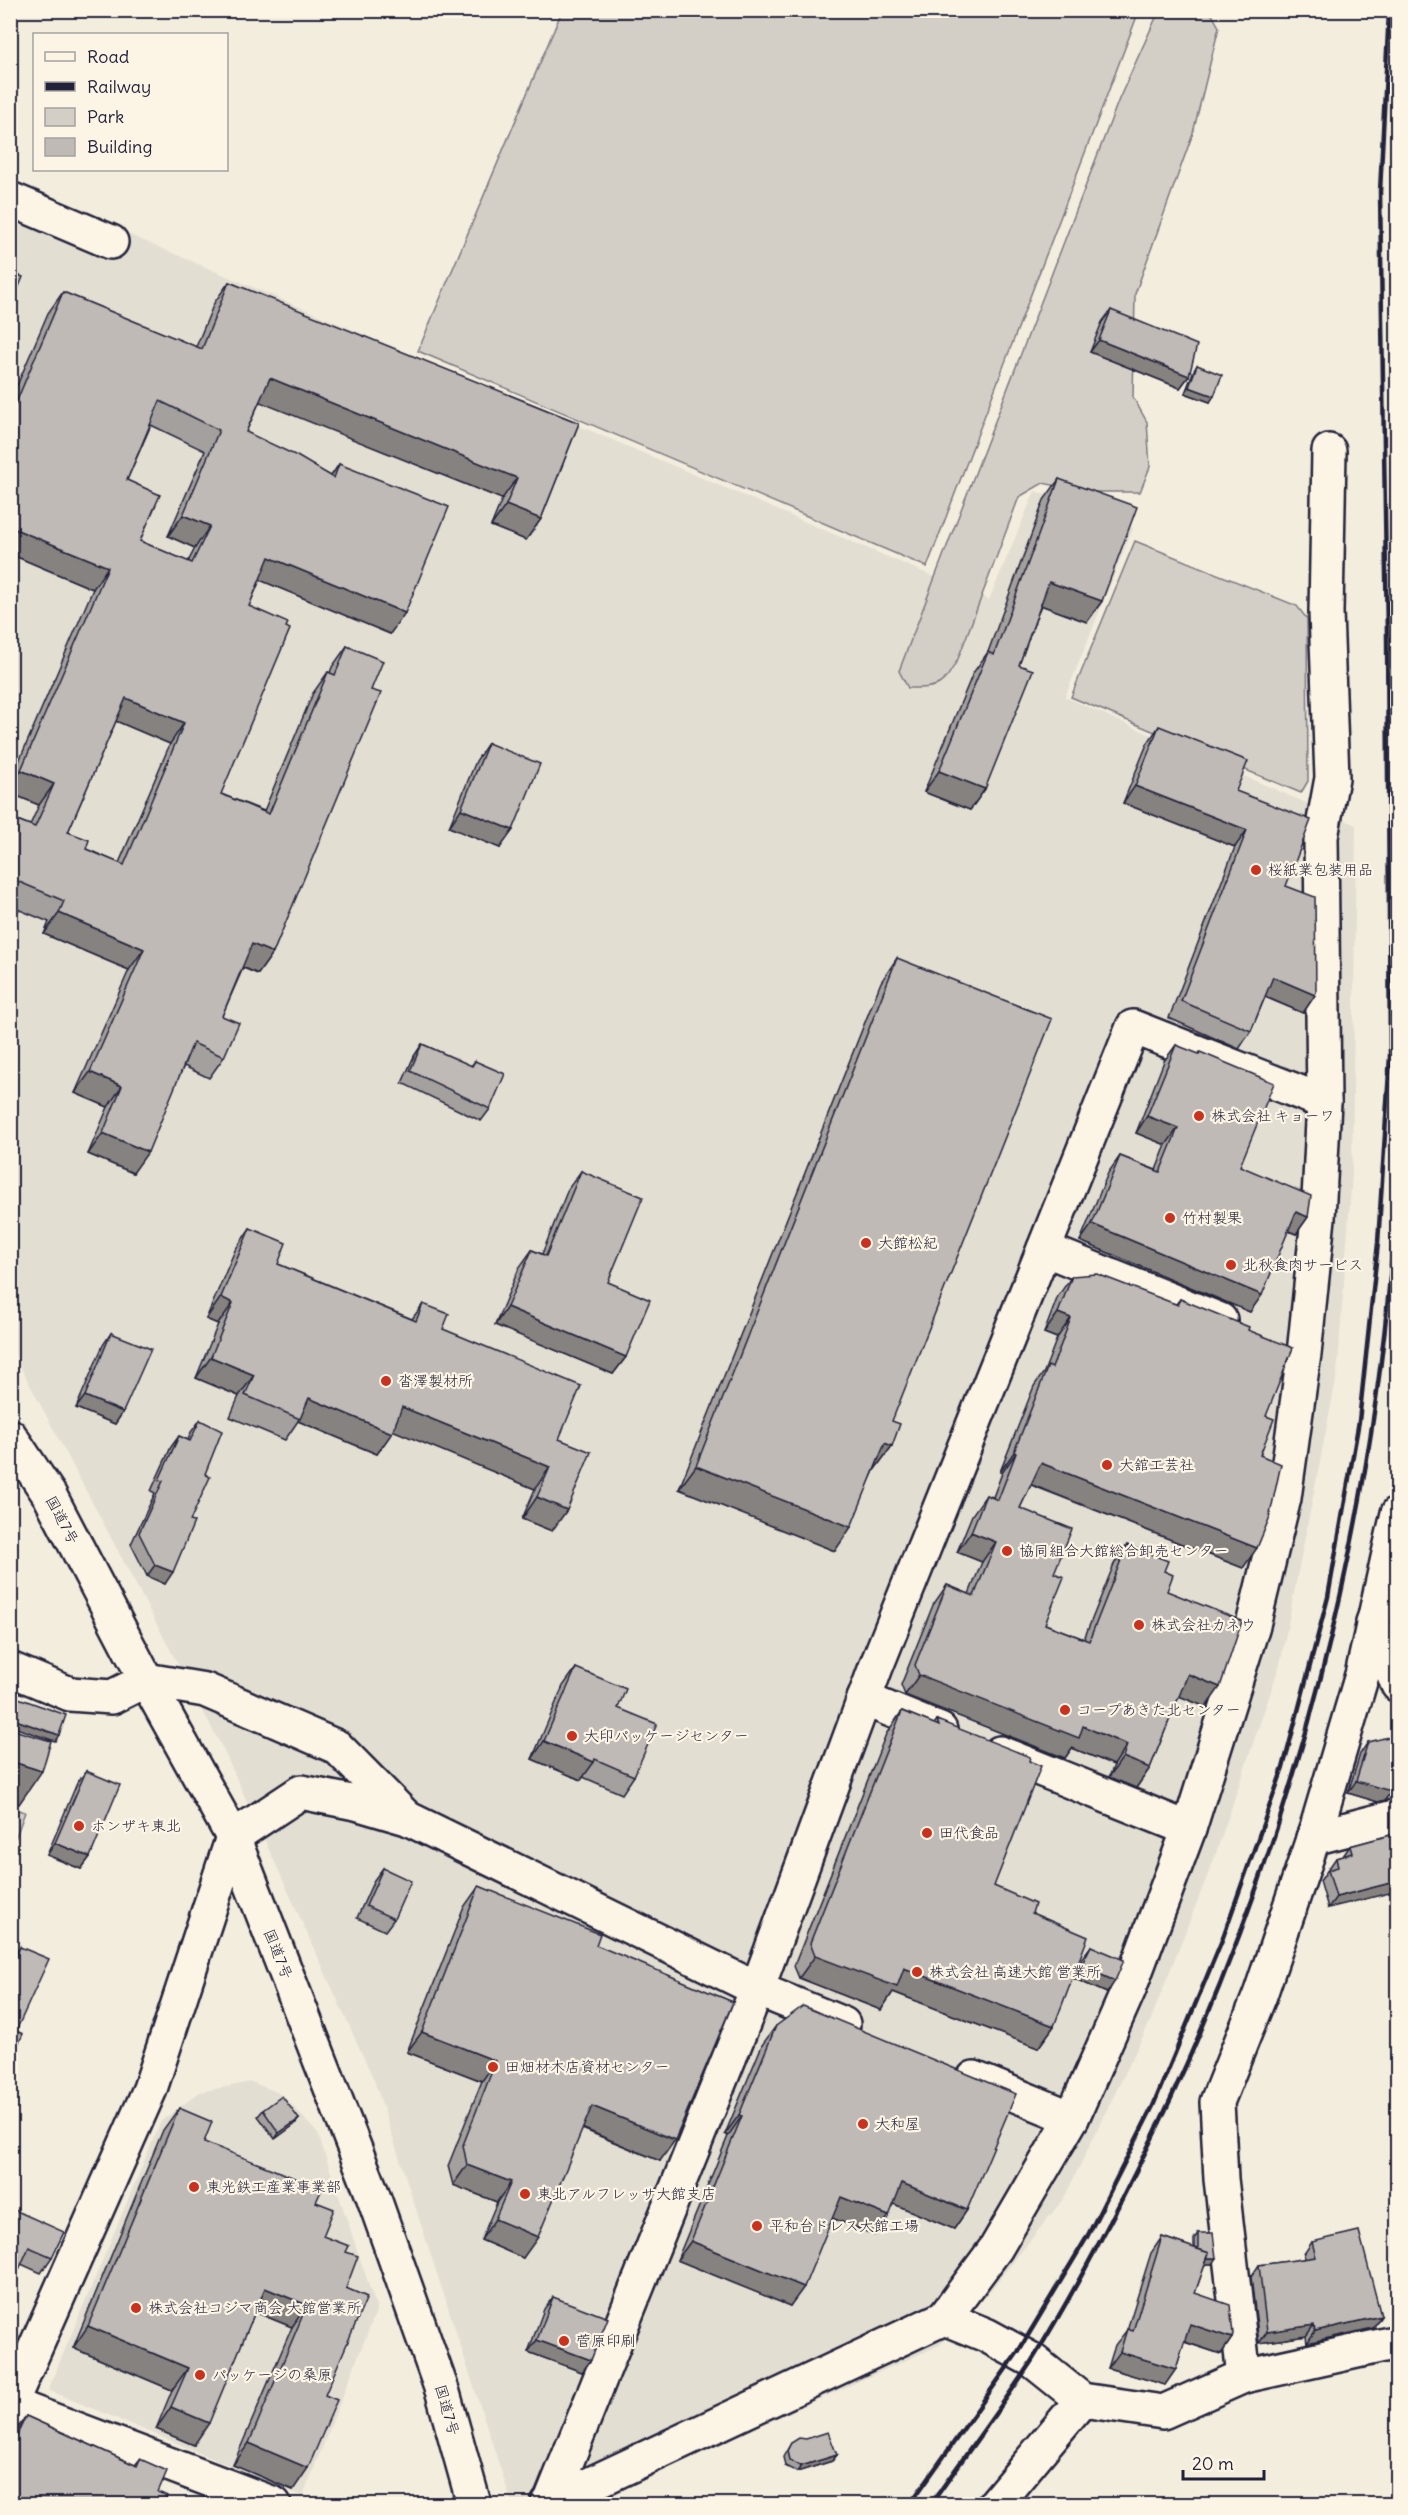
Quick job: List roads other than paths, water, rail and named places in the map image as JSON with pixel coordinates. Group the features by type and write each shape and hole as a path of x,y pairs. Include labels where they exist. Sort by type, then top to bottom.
{"main road":[{"path":"10,199 111,242"},
{"path":"549,2504 944,2318 996,2248 1072,2118 1129,1989 1189,1828 1256,1614 1284,1498 1304,1354 1318,1218 1324,1102 1321,837 1332,778 1326,612 1329,451"},
{"path":"549,2504 757,1989 864,1700 1133,1026 1324,1102"},
{"path":"1044,1249 1304,1354"},
{"name":"国道7号","path":"10,1436 50,1496 146,1680 233,1837 372,2193 443,2393 474,2505"},
{"path":"1244,2376 1221,2179 1217,2102 1260,1995 1313,1838 1362,1675 1398,1513"},
{"path":"1373,1622 1398,1685"},
{"path":"10,1669 70,1694 111,1697 146,1680 205,1690 337,1746 407,1818"},
{"path":"864,1700 1189,1828"},
{"path":"274,2505 221,2495 11,2404 150,2089 233,1837 301,1792 356,1803 407,1818 757,1989 865,2033"},
{"path":"1313,1838 1398,1816"},
{"path":"941,2065 1072,2118"},
{"path":"944,2318 986,2335 1032,2360 1082,2400 1163,2412 1244,2376 1398,2342"},
{"path":"995,2505 1082,2400"}],"railway":[{"path":"910,2504 1018,2352 1087,2237 1153,2106 1222,1940 1283,1768 1328,1597 1359,1421 1378,1243 1390,1056 1387,637 1380,192 1389,10"},
{"path":"931,2504 1031,2362 1112,2219 1192,2051 1241,1929 1284,1805 1321,1678 1350,1549 1373,1420 1389,1289 1398,1157"}],"place":[{"name":"桜紙業包装用品","path":"1256,870"},
{"name":"株式会社 キョーワ","path":"1199,1116"},
{"name":"竹村製果","path":"1170,1218"},
{"name":"大館松紀","path":"866,1243"},
{"name":"北秋食肉サービス","path":"1231,1265"},
{"name":"沓澤製材所","path":"386,1381"},
{"name":"大舘工芸社","path":"1107,1465"},
{"name":"協同組合大館総合卸売センター","path":"1007,1551"},
{"name":"株式会社カネウ","path":"1139,1625"},
{"name":"コープあきた北センター","path":"1065,1710"},
{"name":"大印パッケージセンター","path":"572,1736"},
{"name":"ホンザキ東北","path":"79,1826"},
{"name":"田代食品","path":"927,1833"},
{"name":"株式会社 高速大館 営業所","path":"917,1972"},
{"name":"田畑材木店資材センター","path":"493,2067"},
{"name":"大和屋","path":"863,2124"},
{"name":"東光鉄工産業事業部","path":"194,2187"},
{"name":"東北アルフレッサ大館支店","path":"525,2194"},
{"name":"平和台ドレス大館工場","path":"757,2226"},
{"name":"株式会社コジマ商会 大館営業所","path":"136,2308"},
{"name":"菅原印刷","path":"564,2341"},
{"name":"パッケージの桑原","path":"200,2375"}]}
